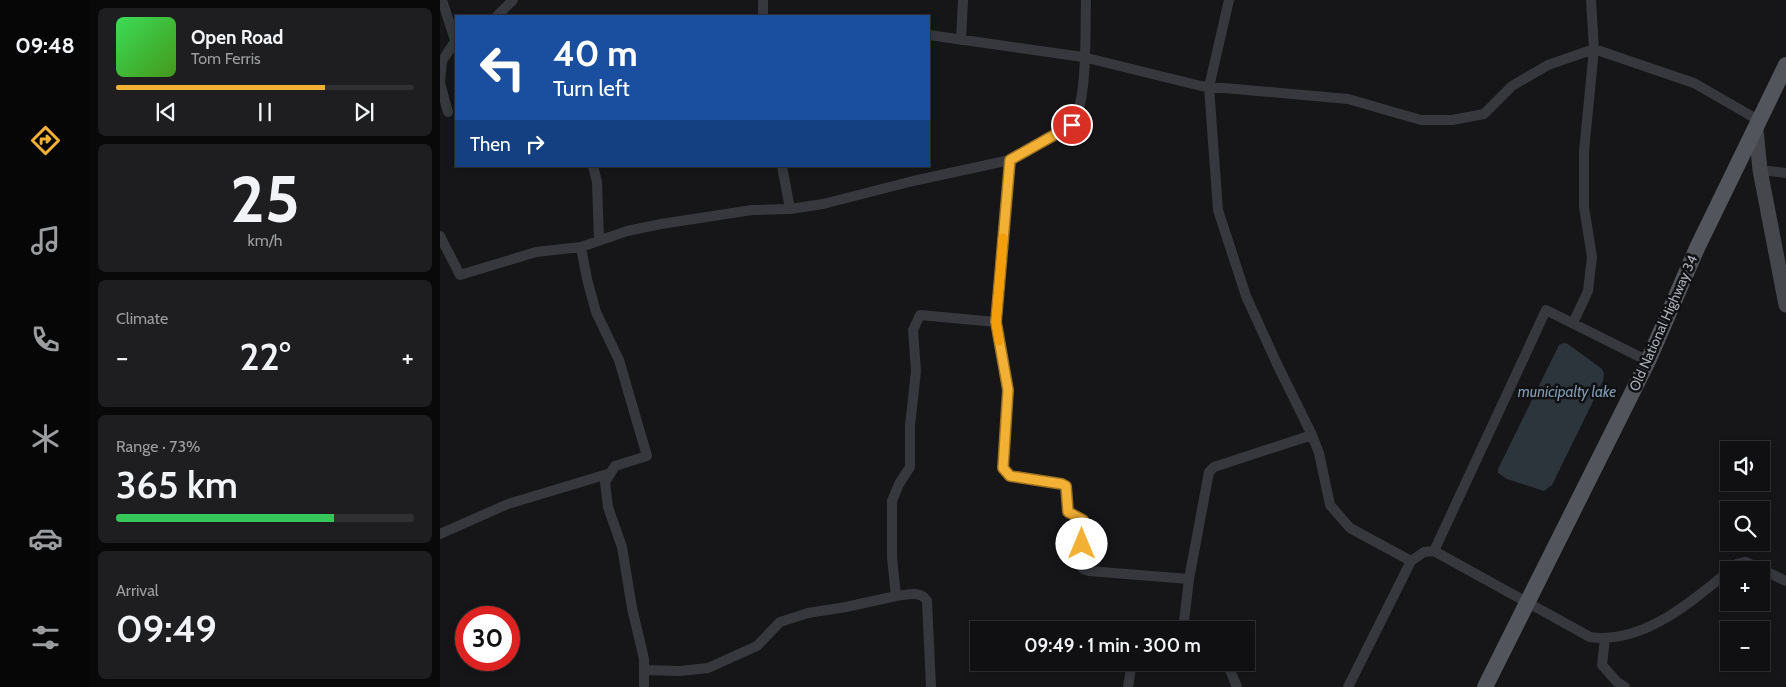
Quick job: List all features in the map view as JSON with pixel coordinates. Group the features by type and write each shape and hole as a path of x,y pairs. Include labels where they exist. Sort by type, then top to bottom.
{"main road":[{"name":"Old National Highway 34","path":"1485,687 1648,361 1697,248 1786,65"},
{"path":"1758,125 1760,170 1786,305"}],"street":[{"path":"442,0 455,37"},
{"path":"498,15 512,0"},
{"path":"763,0 763,15"},
{"path":"961,40 963,0"},
{"path":"440,236 460,275 536,252 581,247 599,240 661,224 752,210 790,209 823,204 913,181 1010,160 1072,125 1078,117 1082,100 1086,0"},
{"path":"1229,0 1208,87 1218,210 1246,296 1319,453 1330,505 1350,528 1411,561"},
{"path":"1573,324 1588,291 1592,257 1584,206 1584,152 1594,49 1591,0"},
{"path":"930,35 1084,57 1208,87 1348,99 1421,120 1452,120 1484,114 1512,86 1548,65 1594,49 1694,84 1758,125"},
{"path":"448,112 440,82 442,61 455,42"},
{"path":"1010,160 996,322 1008,390 1003,468 1010,476 1066,486 1068,512 1083,520 1080,563 1088,571 1189,579"},
{"path":"593,167 598,182 599,240"},
{"path":"782,167 790,209"},
{"path":"1760,170 1786,174"},
{"path":"581,247 596,312 619,360 647,456 615,466 605,482 608,507 622,547 632,608 644,659 644,687"},
{"path":"1434,551 1546,310 1648,361"},
{"path":"896,596 892,557 892,501 899,484 910,467 910,426 916,371 913,330 920,315 996,322"},
{"path":"1184,621 1189,579 1210,472 1214,467 1312,435"},
{"path":"440,534 508,504 611,473"},
{"path":"1348,687 1411,561 1424,552 1434,551 1590,637 1605,638 1650,625 1675,612 1720,577"},
{"path":"1770,573 1786,581"},
{"path":"644,670 680,671 708,668 757,646 780,622 808,613 896,596 918,594 924,596 928,601 930,687"},
{"path":"1605,638 1602,666 1625,687"},
{"path":"1128,687 1131,671"},
{"path":"1230,671 1237,687"}],"water":[{"name":"municipalty lake","path":"1564,343 1602,369 1604,374 1603,381 1552,485 1544,491 1507,479 1498,473 1498,469 1559,345"}],"slow traffic":[{"path":"999,341 996,322 1003,238"}],"route":[{"path":"1072,125 1010,160 996,322 1008,390 1003,468 1010,476 1066,486 1066,507 1068,512 1072,516 1083,520 1082,544"}]}
